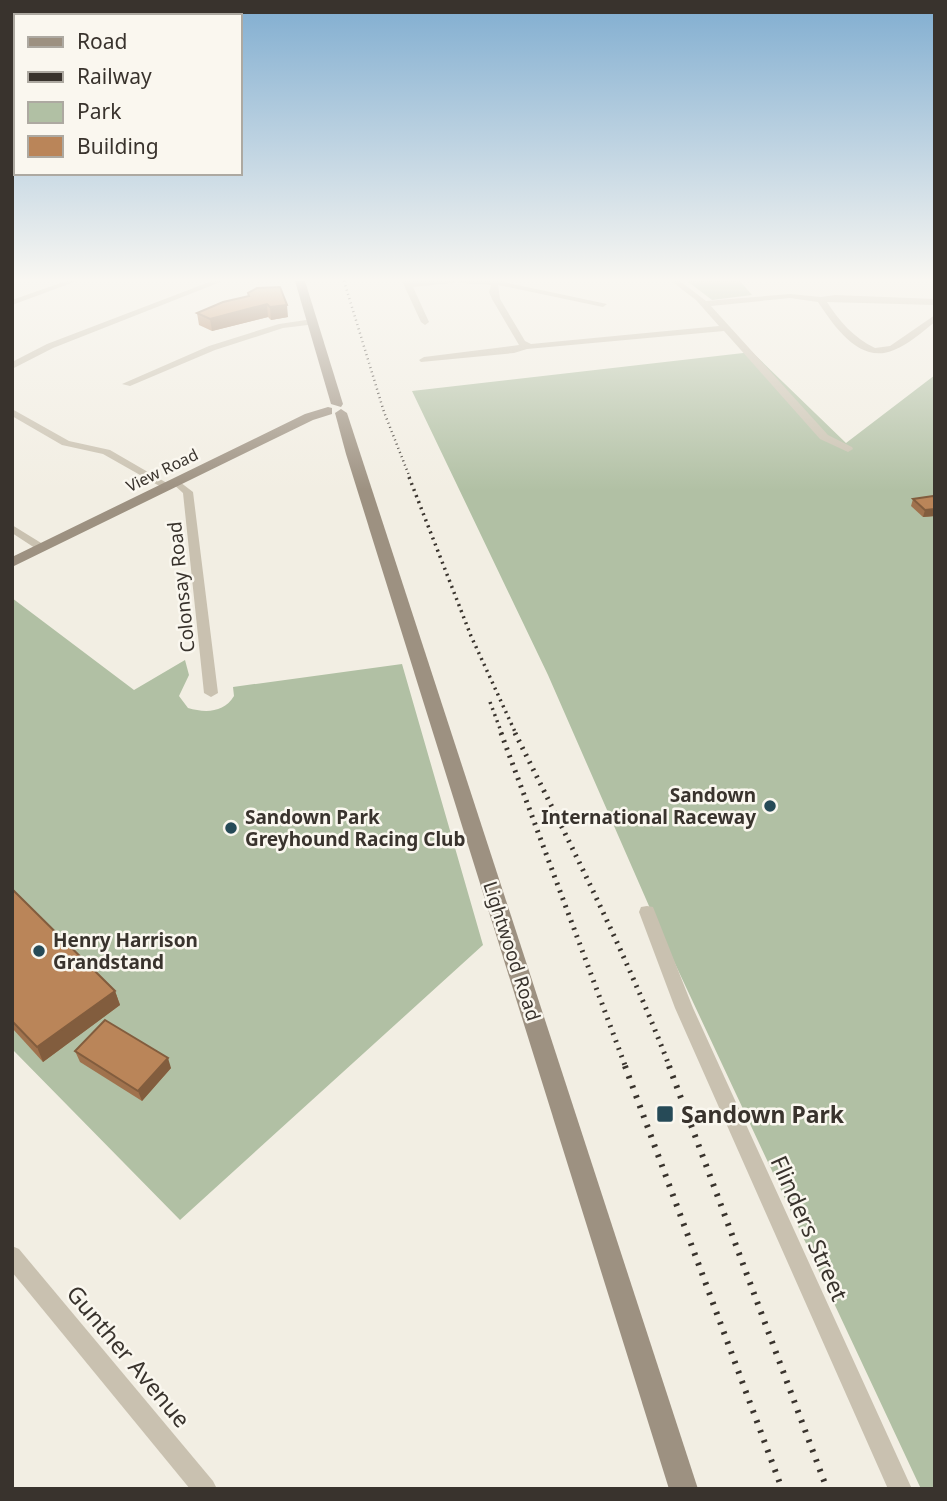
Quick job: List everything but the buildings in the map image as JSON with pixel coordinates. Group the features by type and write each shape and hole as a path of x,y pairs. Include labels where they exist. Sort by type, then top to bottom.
{"main road":[{"name":"Lightwood Road","path":"320,351 335,409 365,494 684,1489"},
{"name":"View Road","path":"12,563 309,417 335,409"}],"street":[{"path":"12,366 40,351"},
{"path":"127,384 205,351"},
{"path":"424,360 505,351"},
{"path":"746,351 824,437 848,449"},
{"path":"12,412 66,443 111,454 171,484"},
{"name":"Colonsay Road","path":"171,484 188,492 211,693"},
{"path":"12,528 42,548"},
{"name":"Flinders Street","path":"648,912 676,987 900,1489"},
{"name":"Gunther Avenue","path":"12,1256 205,1489"}],"green space":[{"name":"Sandown International Raceway","path":"752,352 846,443 935,375 935,1489 921,1489 663,938 548,675 412,391"},
{"name":"Sandown Park Greyhound Racing Club","path":"12,598 134,690 185,660 189,675 179,696 188,708 194,710 220,709 234,696 233,687 402,664 483,945 180,1220 12,1049"}],"railway":[{"path":"365,351 384,412 410,478"},
{"path":"409,477 471,636 516,734"},
{"path":"490,702 502,734"},
{"path":"501,733 626,1068"},
{"path":"515,733 616,940 670,1068"},
{"path":"625,1066 782,1489"},
{"path":"669,1066 827,1489"}],"place":[{"name":"Sandown International Raceway","path":"770,806"},
{"name":"Sandown Park Greyhound Racing Club","path":"231,828"},
{"name":"Henry Harrison Grandstand","path":"39,951"},
{"name":"Sandown Park","path":"665,1114"}]}
